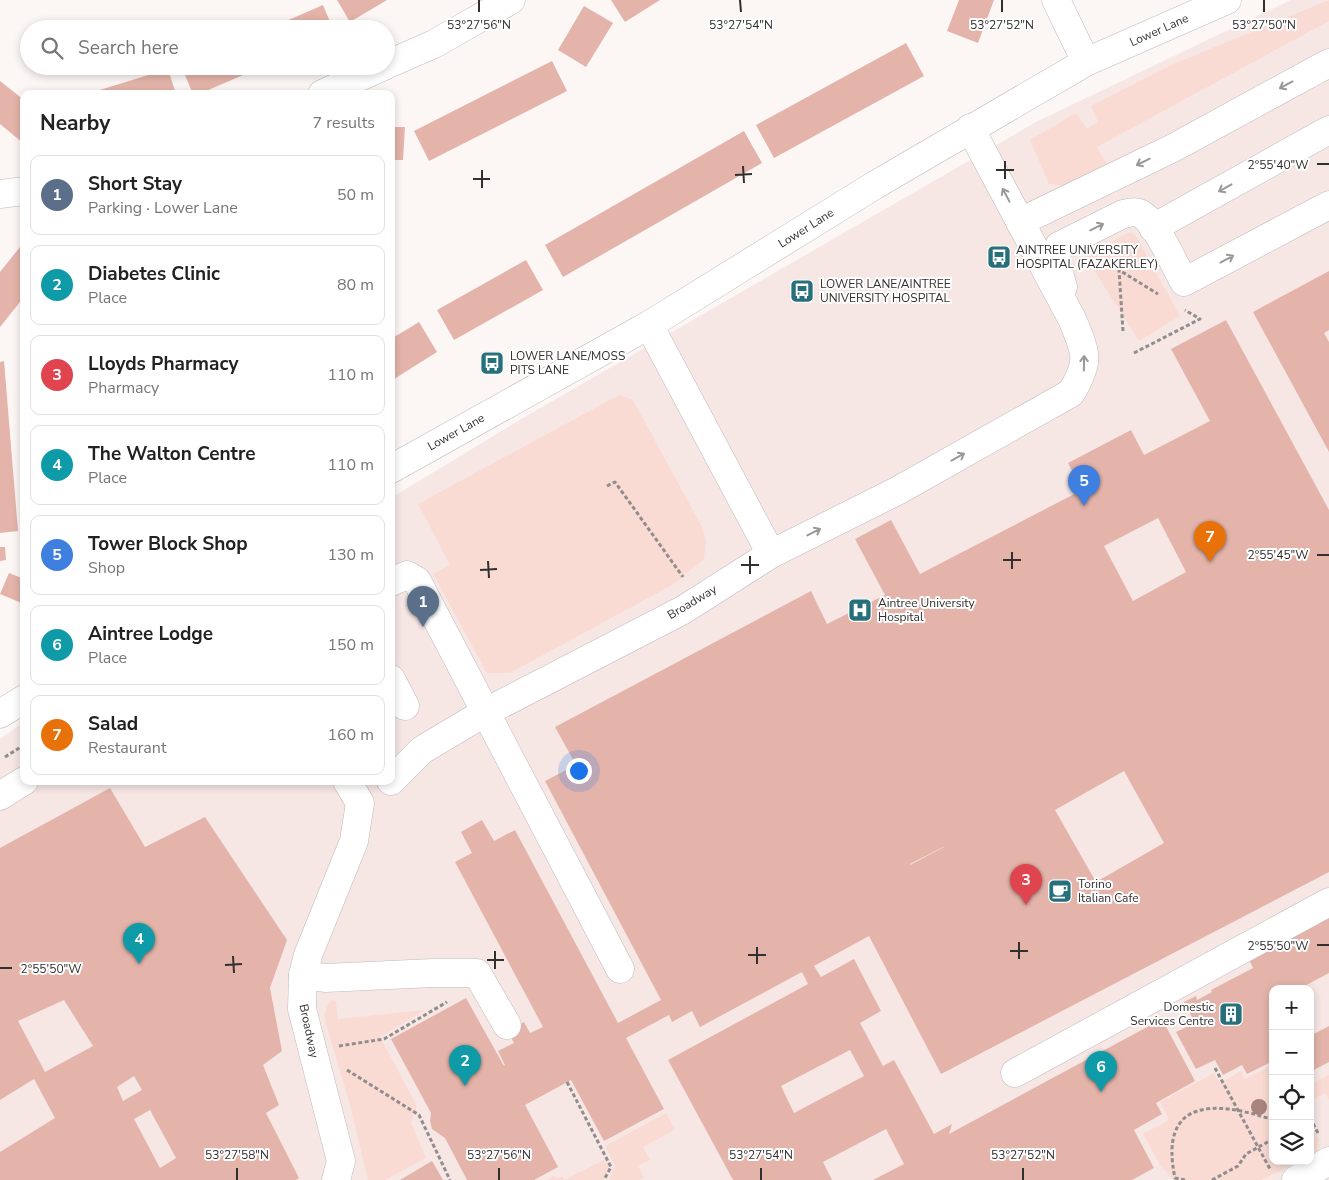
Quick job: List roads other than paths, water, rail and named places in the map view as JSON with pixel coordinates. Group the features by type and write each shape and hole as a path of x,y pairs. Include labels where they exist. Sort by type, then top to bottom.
{"street":[{"path":"395,62 434,44 511,0"},
{"path":"1056,0 1086,62"},
{"name":"Lower Lane","path":"395,467 648,325 970,128 1086,62 1227,0"},
{"path":"1020,222 1173,148 1329,63"},
{"path":"331,90 365,75"},
{"path":"970,128 1072,319"},
{"path":"1153,228 1329,130"},
{"path":"0,194 20,192"},
{"path":"1072,319 1070,304 1055,259 1059,246 1124,214 1134,212 1141,214 1153,228 1184,282 1329,205"},
{"name":"Broadway","path":"395,777 422,750 484,713 683,610 698,598 771,554 897,491 1071,393 1083,373 1085,364 1083,345 1072,319"},
{"path":"648,325 771,554"},
{"path":"395,580 407,575 417,581 484,713 620,969"},
{"path":"395,687 405,706"},
{"path":"0,714 20,702"},
{"path":"0,796 20,784"},
{"name":"Broadway","path":"342,1174 302,1010 303,974 308,955 354,842 353,792 381,791 387,785"},
{"path":"1015,1073 1329,902"},
{"path":"303,974 325,978 478,973 507,1025"},
{"path":"1284,1177 1324,1149"}],"place":[{"name":"AINTREE UNIVERSITY HOSPITAL (FAZAKERLEY)","path":"999,257"},
{"name":"LOWER LANE/AINTREE UNIVERSITY HOSPITAL","path":"802,291"},
{"name":"LOWER LANE/MOSS PITS LANE","path":"492,363"},
{"name":"Tower Block Shop","path":"1084,506"},
{"name":"Salad","path":"1210,562"},
{"name":"Aintree University Hospital","path":"860,610"},
{"name":"Short Stay","path":"423,627"},
{"name":"Torino Italian Cafe","path":"1060,891"},
{"name":"Lloyds Pharmacy","path":"1026,905"},
{"name":"The Walton Centre","path":"139,964"},
{"name":"Domestic Services Centre","path":"1231,1014"},
{"name":"Diabetes Clinic","path":"465,1086"},
{"name":"Aintree Lodge","path":"1101,1092"}]}
